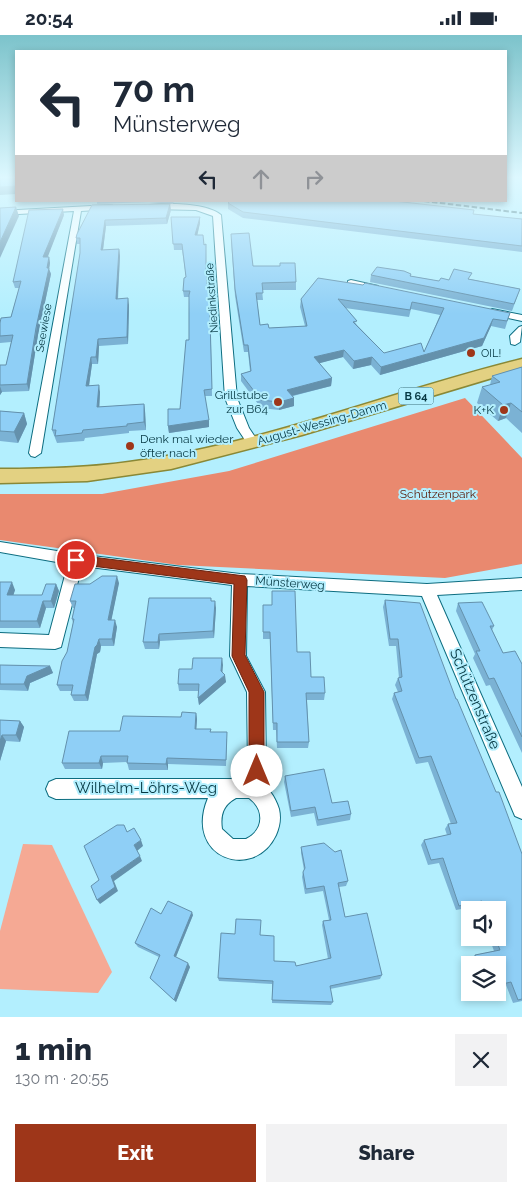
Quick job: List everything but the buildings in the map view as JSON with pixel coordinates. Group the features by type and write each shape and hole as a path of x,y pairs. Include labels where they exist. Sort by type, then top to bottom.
{"main road":[{"name":"August-Wessing-Damm","path":"0,476 62,476 134,469 190,459 253,443 522,364"}],"street":[{"name":"Seewiese","path":"35,453 76,222"},
{"name":"Niedinkstraße","path":"218,222 231,398 243,428 253,443"},
{"path":"351,283 389,291"},
{"path":"481,309 522,318"},
{"path":"515,342 515,336 522,329"},
{"name":"Münsterweg","path":"0,547 76,560 240,580 427,590 522,585"},
{"path":"0,640 55,642 76,560"},
{"name":"Wilhelm-Löhrs-Weg","path":"56,789 236,788 257,771 256,692 238,656 240,580"},
{"name":"Schützenstraße","path":"427,590 522,809"}],"shaded area":[{"path":"23,844 52,845 112,972 98,993 0,989 0,931"}],"green space":[{"name":"Schützenpark","path":"465,398 522,458 522,564 445,578 178,565 0,540 0,494 102,494 229,471"}],"place":[{"name":"OIL!","path":"471,353"},
{"name":"Grillstube zur B64","path":"278,402"},
{"name":"K+K","path":"504,410"},
{"name":"Denk mal wieder öfter nach","path":"130,446"}],"route":[{"path":"76,560 240,580 238,656 256,692 257,771"}]}
